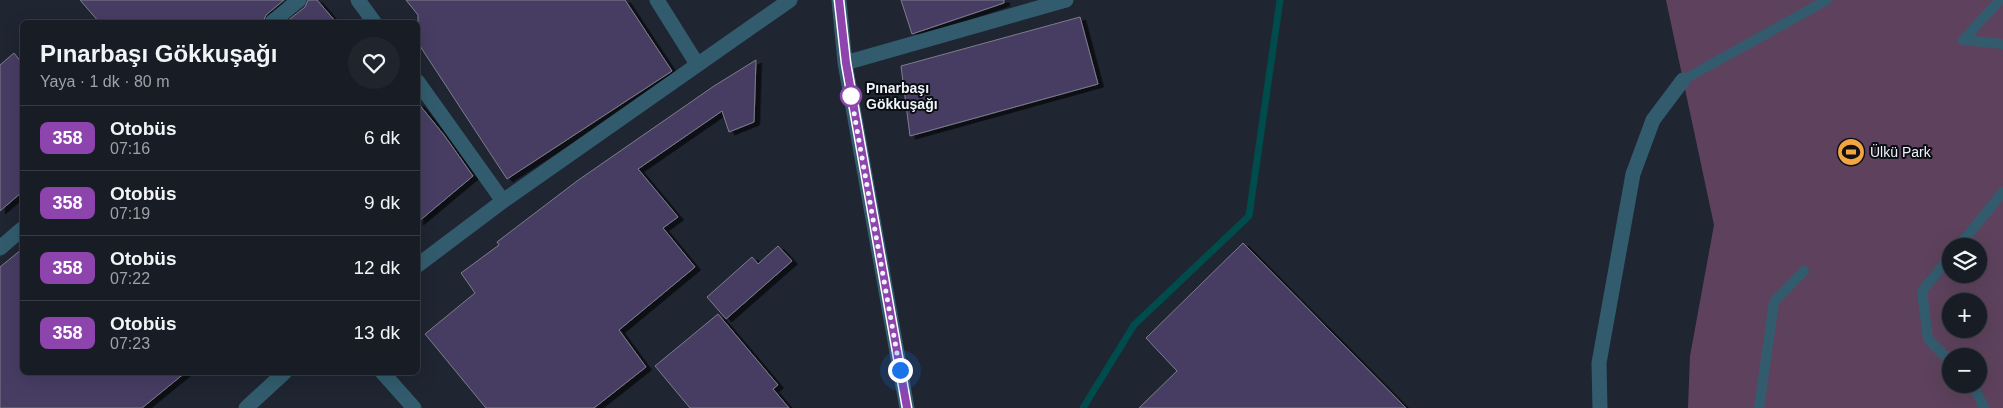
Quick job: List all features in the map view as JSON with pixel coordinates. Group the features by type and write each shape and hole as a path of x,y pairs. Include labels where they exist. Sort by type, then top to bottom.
{"street":[{"path":"274,20 299,0"},
{"path":"358,0 373,20"},
{"path":"657,0 696,64"},
{"path":"420,263 503,201 696,64 790,0"},
{"path":"840,0 846,63 907,408"},
{"path":"846,63 1066,0"},
{"path":"1600,408 1599,363 1632,174 1653,120 1683,80"},
{"path":"420,85 503,201"},
{"path":"0,248 20,232"},
{"path":"246,408 282,375"},
{"path":"385,375 414,408"}],"lane":[{"path":"1683,80 1827,0"},
{"path":"2000,0 1963,40 2003,44"},
{"path":"1966,238 2003,192"},
{"path":"1942,267 1922,291 1928,339 1942,353"},
{"path":"1759,408 1774,302 1804,271"},
{"path":"1977,393 1984,408"}],"shaded area":[{"name":"Ülkü Park","path":"1666,0 2003,0 2003,408 1688,408 1690,356 1714,225"}],"building":[{"path":"80,0 284,0 266,15 264,20 97,20"},
{"path":"308,0 317,0 334,20 289,20 305,7"},
{"path":"406,0 625,0 672,71 507,179 420,46 420,20 418,20 418,15"},
{"path":"901,0 1004,0 1004,3 912,34"},
{"path":"1080,17 1098,84 910,136 901,66"},
{"path":"14,53 20,60 20,194 0,211 0,65"},
{"path":"756,60 754,122 729,132 722,111 638,169 678,217 663,228 695,267 619,330 646,367 594,408 486,408 425,334 475,293 461,273 499,245 497,242 577,181 714,86"},
{"path":"420,105 444,135 473,176 420,220"},
{"path":"1243,243 1406,408 1139,408 1177,371 1146,338"},
{"path":"778,246 792,261 726,319 707,297 752,257 758,264"},
{"path":"20,251 20,375 182,375 142,408 0,408 0,267"},
{"path":"718,314 778,385 773,389 789,408 690,408 655,366"}],"waterway":[{"path":"1083,408 1134,325 1249,216 1280,0"}],"bus line":[{"name":"358","path":"839,0 846,63 907,408"}],"place":[{"name":"Pınarbaşı Gökkuşağı","path":"851,96"},
{"name":"Ülkü Park","path":"1851,152"}],"route":[{"path":"851,96 900,370"}]}
